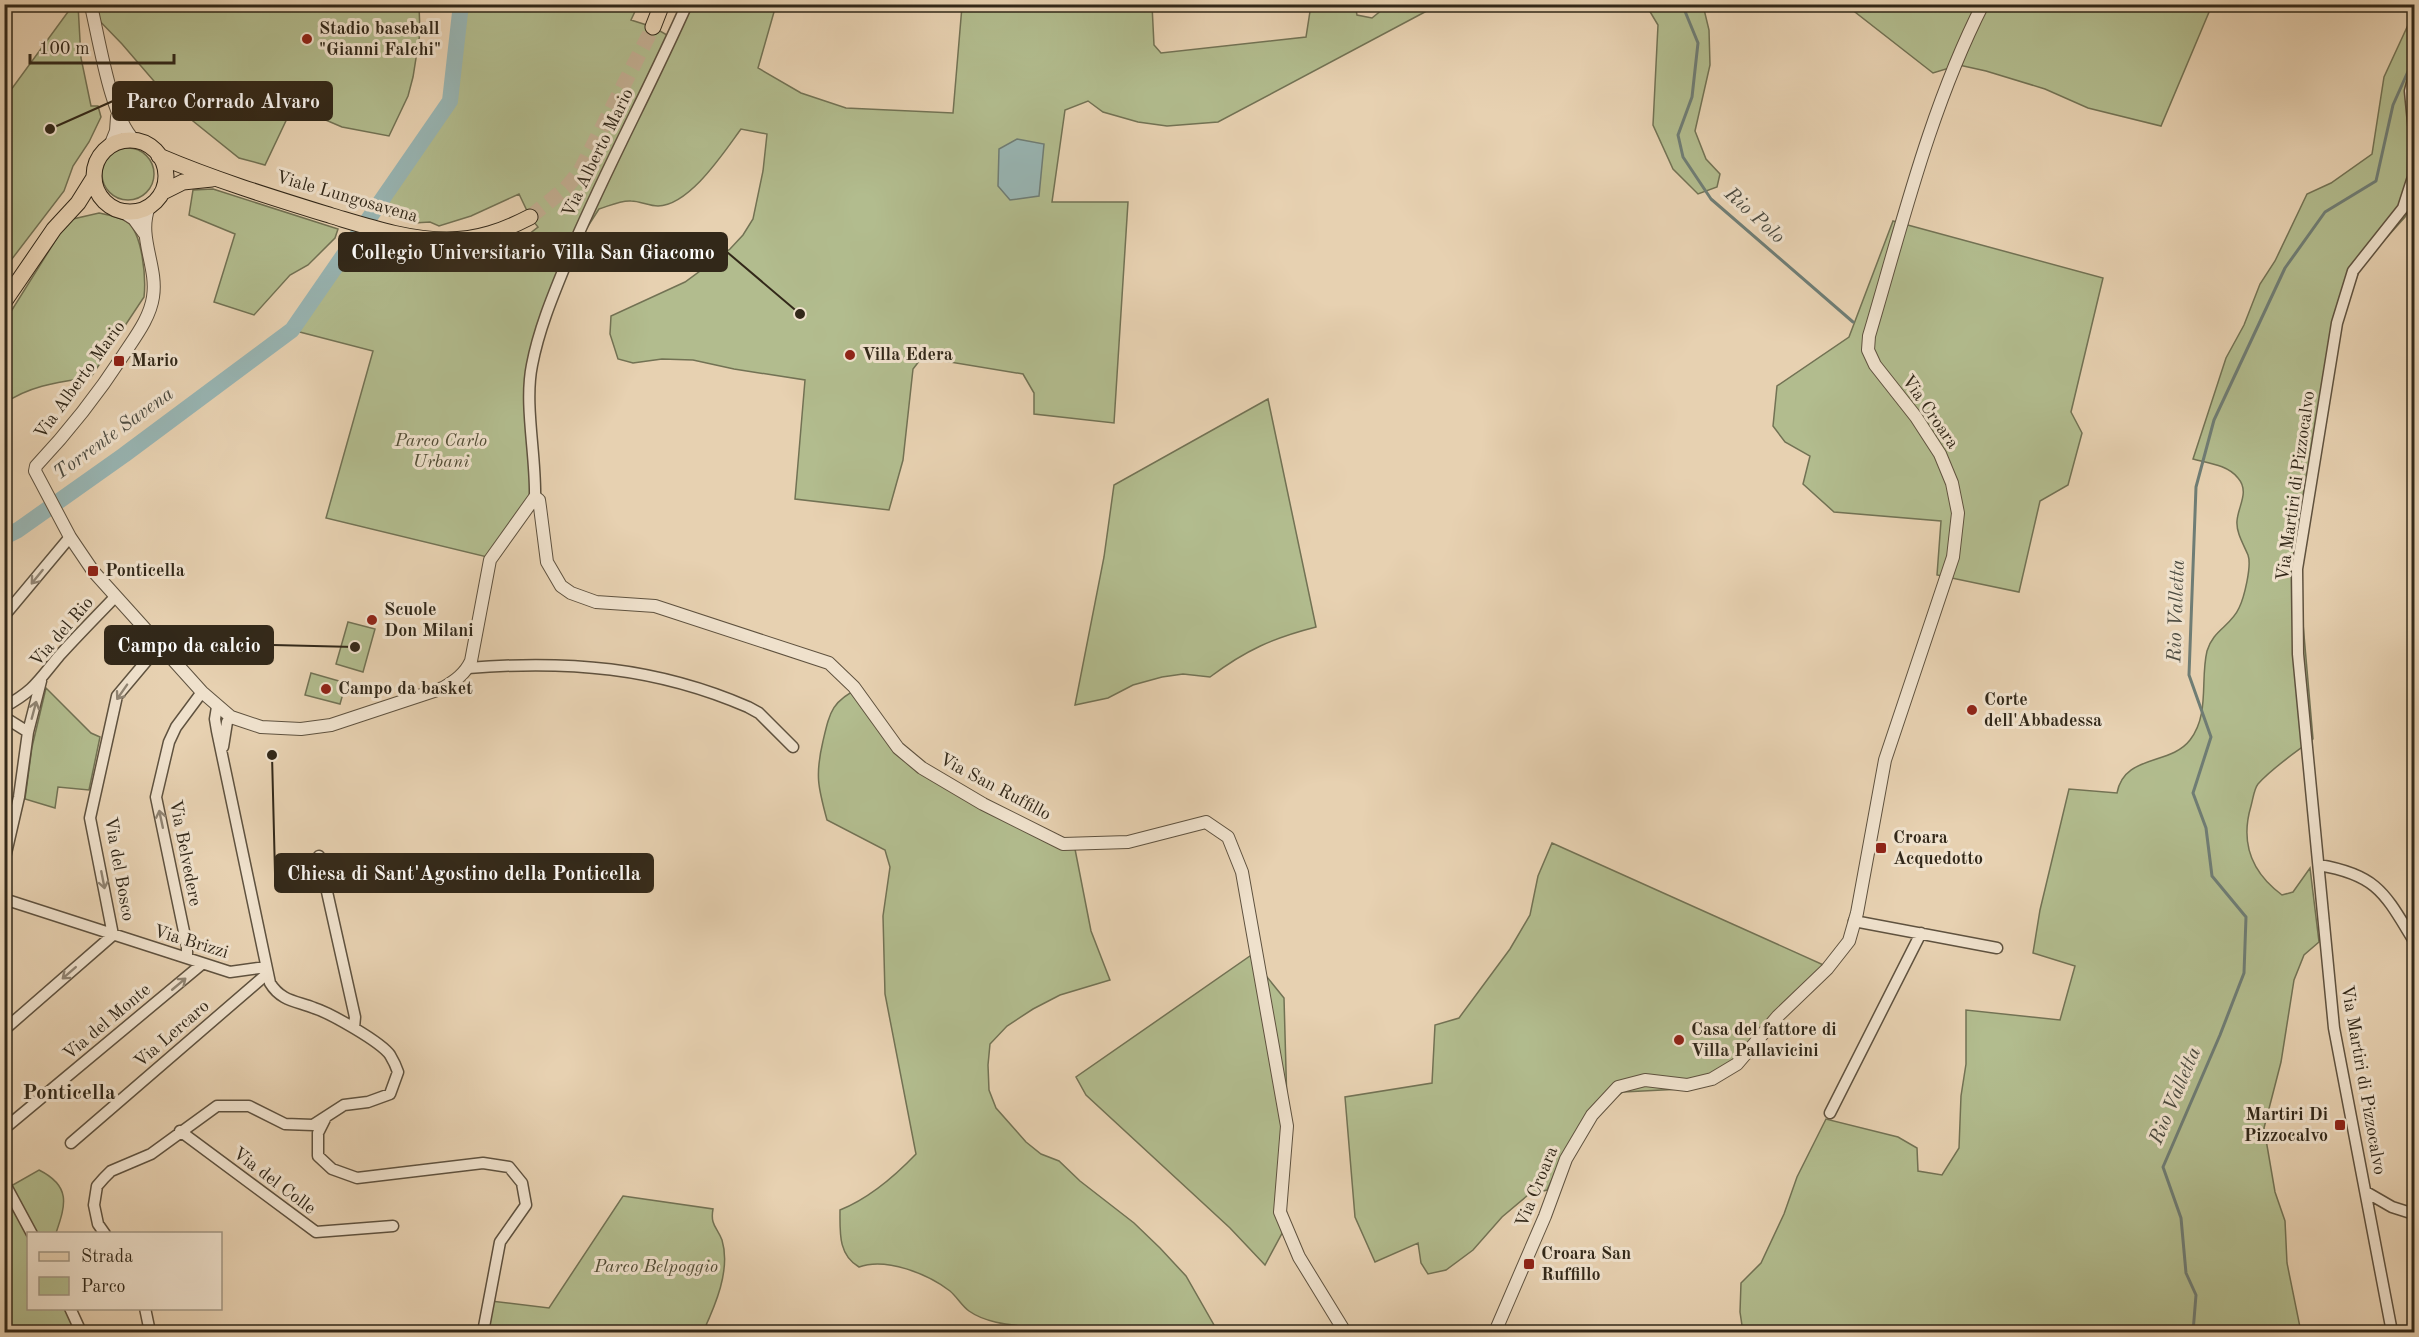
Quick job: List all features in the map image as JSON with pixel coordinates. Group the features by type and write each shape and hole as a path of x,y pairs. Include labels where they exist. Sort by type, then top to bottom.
{"main road":[{"path":"653,27 662,4"},
{"path":"4,302 54,229 78,203 93,179 97,160 110,146 125,140 134,140 148,145 159,156 166,172 163,192 149,207 141,211 123,212 105,203 95,188 93,179"},
{"name":"Viale Lungosavena","path":"159,156 296,205 384,231 433,240 471,239 501,232 530,217"},
{"name":"Viale Lungosavena","path":"163,192 183,182 224,180"},
{"path":"67,215 87,206 105,203"}],"street":[{"name":"Via Alberto Mario","path":"535,497 536,468 530,416 531,378 539,335 557,285 590,209 658,71 687,4"},
{"name":"Via Croara","path":"1495,1332 1545,1216 1566,1159 1592,1115 1618,1087 1645,1080 1687,1085 1712,1079 1737,1065 1778,1016 1827,969 1849,941 1885,760 1953,557 1958,513 1952,483 1940,454 1916,417 1875,365 1868,350 1869,336 1938,112 1971,27 1983,4"},
{"path":"91,5 117,113 125,130 134,140"},
{"name":"Via Martiri di Pizzocalvo","path":"2392,1332 2334,1028 2298,654 2298,569 2337,323 2353,271 2403,208 2413,177 2415,132 2410,91 2415,75"},
{"path":"110,146 116,131 117,113"},
{"name":"Via Alberto Mario","path":"70,537 37,477 36,466 68,432 118,363 146,319 152,303 154,288 144,223 149,207"},
{"path":"123,212 134,219 145,235"},
{"path":"4,616 70,537 93,571 115,597 217,707 231,717 261,727 301,729 331,725 443,688 468,668 490,560 535,497"},
{"name":"Via San Ruffillo","path":"535,497 539,500 547,562 561,585 571,593 596,602 655,606 829,663 854,687 898,748 922,768 983,804 1063,844 1128,842 1206,822 1228,837 1242,872 1287,1126 1280,1212 1299,1257 1345,1332"},
{"name":"Via del Rio","path":"4,707 25,696 41,681 60,655 115,597"},
{"name":"Via del Bosco","path":"4,1030 113,935 90,818 117,696 159,646"},
{"path":"468,668 518,664 562,664 647,674 748,707 759,713 794,747"},
{"path":"4,862 19,798 28,732 41,681"},
{"name":"Via Belvedere","path":"187,958 188,946 156,797 169,742 180,721 202,692"},
{"path":"104,1232 95,1215 97,1186 111,1171 151,1154 217,1106 249,1106 285,1124 313,1125 344,1105 368,1102 390,1094 398,1072 389,1053 354,1028 315,1008 287,1000 273,987 267,970 215,719 217,707"},
{"path":"4,717 28,732"},
{"path":"222,753 227,723 231,717"},
{"path":"319,856 355,1017 354,1028"},
{"path":"2319,865 2340,869 2367,879 2385,894 2415,942"},
{"name":"Via Brizzi","path":"4,899 230,972 267,970"},
{"path":"1854,921 1997,948"},
{"path":"1830,1113 1921,933"},
{"name":"Via del Monte","path":"4,1129 202,963"},
{"name":"Via Lercaro","path":"71,1143 267,970"},
{"path":"324,1119 318,1133 318,1156 332,1169 357,1178 483,1163 509,1167 522,1183 526,1205 500,1242 483,1332"},
{"name":"Via del Colle","path":"180,1131 316,1233 393,1226"},
{"path":"4,1182 31,1232"},
{"name":"Via Martiri di Pizzocalvo","path":"2366,1192 2392,1207 2415,1214"},
{"path":"71,1310 81,1332"},
{"path":"146,1310 150,1332"}],"green space":[{"path":"93,4 419,5 420,33 408,96 389,136 342,127 293,106 265,165 239,158 178,109 122,44 89,10"},
{"path":"73,5 78,5 81,58 91,106 98,106 101,117 89,142 73,166 64,191 5,268 5,98"},
{"name":"Parco Carlo Urbani","path":"461,5 638,5 631,20 653,27 672,38 687,5 776,5 758,68 801,93 846,108 953,113 962,6 957,5 1152,5 1154,45 1161,53 1306,37 1311,5 1355,5 1357,15 1372,18 1388,5 1438,5 1218,122 1167,126 1138,122 1103,112 1088,101 1065,110 1052,202 1128,202 1114,423 1034,414 1034,393 1023,374 926,358 920,360 913,369 903,460 889,510 795,499 805,380 693,360 662,359 633,363 618,359 610,334 611,316 685,282 730,249 743,235 753,219 763,171 767,134 741,129 705,176 682,197 670,203 658,206 627,201 599,209 572,251 531,367 539,485 487,557 326,518 373,351 292,330 357,237 399,252 457,253 494,246 529,234 538,227 530,217 519,194 471,216 439,226 430,222 414,223 374,211 450,101"},
{"path":"1646,5 1703,5 1709,30 1710,65 1695,131 1706,159 1720,174 1717,187 1698,194 1673,169 1653,125 1658,25"},
{"path":"1846,5 2212,5 2161,126 2088,108 2045,89 1986,71 1959,65 1933,73"},
{"path":"2414,12 2414,198 2405,217 2361,266 2341,319 2301,539 2300,589 2313,739 2277,766 2258,784 2248,820 2248,844 2251,856 2263,877 2282,895 2293,892 2310,868 2319,942 2304,955 2294,980 2281,1062 2264,1128 2275,1192 2285,1221 2287,1263 2301,1332 1743,1332 1740,1312 1741,1283 1761,1263 1784,1214 1797,1177 1826,1119 1898,1137 1917,1148 1918,1171 1942,1175 1959,1148 1961,1096 1966,1064 1966,1010 2060,1020 2075,966 2033,953 2040,910 2069,789 2117,793 2121,781 2129,772 2181,748 2196,730 2202,708 2207,651 2213,638 2239,608 2247,582 2249,560 2237,525 2243,494 2241,483 2234,474 2223,467 2193,459 2226,358 2244,325 2260,284 2275,261 2307,194 2331,183 2372,154 2384,77"},
{"path":"128,148 138,150 146,156 152,164 154,174 152,184 146,192 138,198 128,200 118,198 110,192 104,184 102,174 104,164 110,156 118,150"},
{"path":"213,189 338,229 335,238 308,265 290,275 254,315 214,302 235,234 189,215 193,190"},
{"path":"99,213 117,217 132,227 142,256 144,297 91,377 35,388 5,403 5,321 62,230 73,219"},
{"path":"1893,221 2103,278 2071,412 2082,433 2068,485 2040,501 2019,592 1937,575 1941,521 1834,512 1803,484 1810,456 1785,442 1773,426 1777,386 1849,337"},
{"path":"1268,399 1316,627 1260,646 1210,677 1183,674 1162,677 1133,685 1108,698 1075,705 1104,557 1114,485"},
{"path":"348,622 375,629 363,672 336,664"},
{"name":"Campo da basket","path":"311,673 346,683 340,704 305,695"},
{"path":"861,687 912,760 1075,849 1091,931 1110,980 1060,995 1007,1026 990,1044 989,1090 996,1108 1026,1142 1041,1154 1059,1161 1080,1181 1134,1223 1160,1248 1186,1276 1218,1332 1051,1332 1046,1329 996,1322 969,1311 950,1291 919,1273 882,1264 859,1267 847,1256 842,1242 840,1210 881,1186 916,1154 885,994 883,916 890,867 885,850 827,820 821,799 819,763 830,714 838,702"},
{"path":"46,688 91,733 100,737 89,790 58,787 55,808 25,799 32,747"},
{"path":"1552,843 1828,967 1732,1062 1682,1089 1623,1092 1606,1104 1562,1158 1547,1190 1528,1195 1502,1217 1473,1250 1446,1270 1428,1274 1421,1263 1418,1243 1375,1262 1355,1217 1345,1097 1432,1083 1435,1025 1459,1018 1510,949 1530,915 1538,876"},
{"path":"1250,956 1284,998 1287,1224 1265,1265 1230,1228 1086,1095 1076,1077"},
{"path":"39,1170 49,1176 61,1189 63,1205 56,1232 27,1232 27,1310 72,1310 83,1332 5,1332 4,1190"},
{"name":"Parco Belpoggio","path":"623,1196 713,1209 712,1219 722,1240 725,1263 717,1299 703,1332 485,1332 491,1301 549,1308"}],"water":[{"path":"1017,139 1044,144 1039,196 1010,200 998,186 999,149"}],"waterway":[{"name":"Torrente Savena","path":"4,537 18,530 124,455 292,330 450,101 461,4"},
{"name":"Rio Polo","path":"1682,4 1698,43 1692,97 1678,135 1683,157 1711,199 1853,322"},
{"name":"Rio Valletta","path":"2193,1332 2196,1295 2186,1273 2181,1218 2163,1167 2244,973 2246,917 2212,876 2206,828 2193,793 2211,737 2189,675 2196,487 2214,420 2285,268 2325,212 2376,181 2393,105 2414,58"}],"tunnel":[{"path":"530,217 566,188 580,171 653,27"}],"place":[{"name":"Stadio baseball \"Gianni Falchi\"","path":"307,39"},
{"name":"Parco Corrado Alvaro","path":"50,129"},
{"name":"Collegio Universitario Villa San Giacomo","path":"800,314"},
{"name":"Villa Edera","path":"850,355"},
{"name":"Mario","path":"119,361"},
{"name":"Ponticella","path":"93,571"},
{"name":"Scuole Don Milani","path":"372,620"},
{"name":"Campo da calcio","path":"355,647"},
{"name":"Campo da basket","path":"326,689"},
{"name":"Corte dell'Abbadessa","path":"1972,710"},
{"name":"Chiesa di Sant'Agostino della Ponticella","path":"272,755"},
{"name":"Croara Acquedotto","path":"1881,848"},
{"name":"Casa del fattore di Villa Pallavicini","path":"1679,1040"},
{"name":"Martiri Di Pizzocalvo","path":"2340,1125"},
{"name":"Croara San Ruffillo","path":"1529,1264"}],"district":[{"name":"Ponticella","path":"69,1093"}]}
